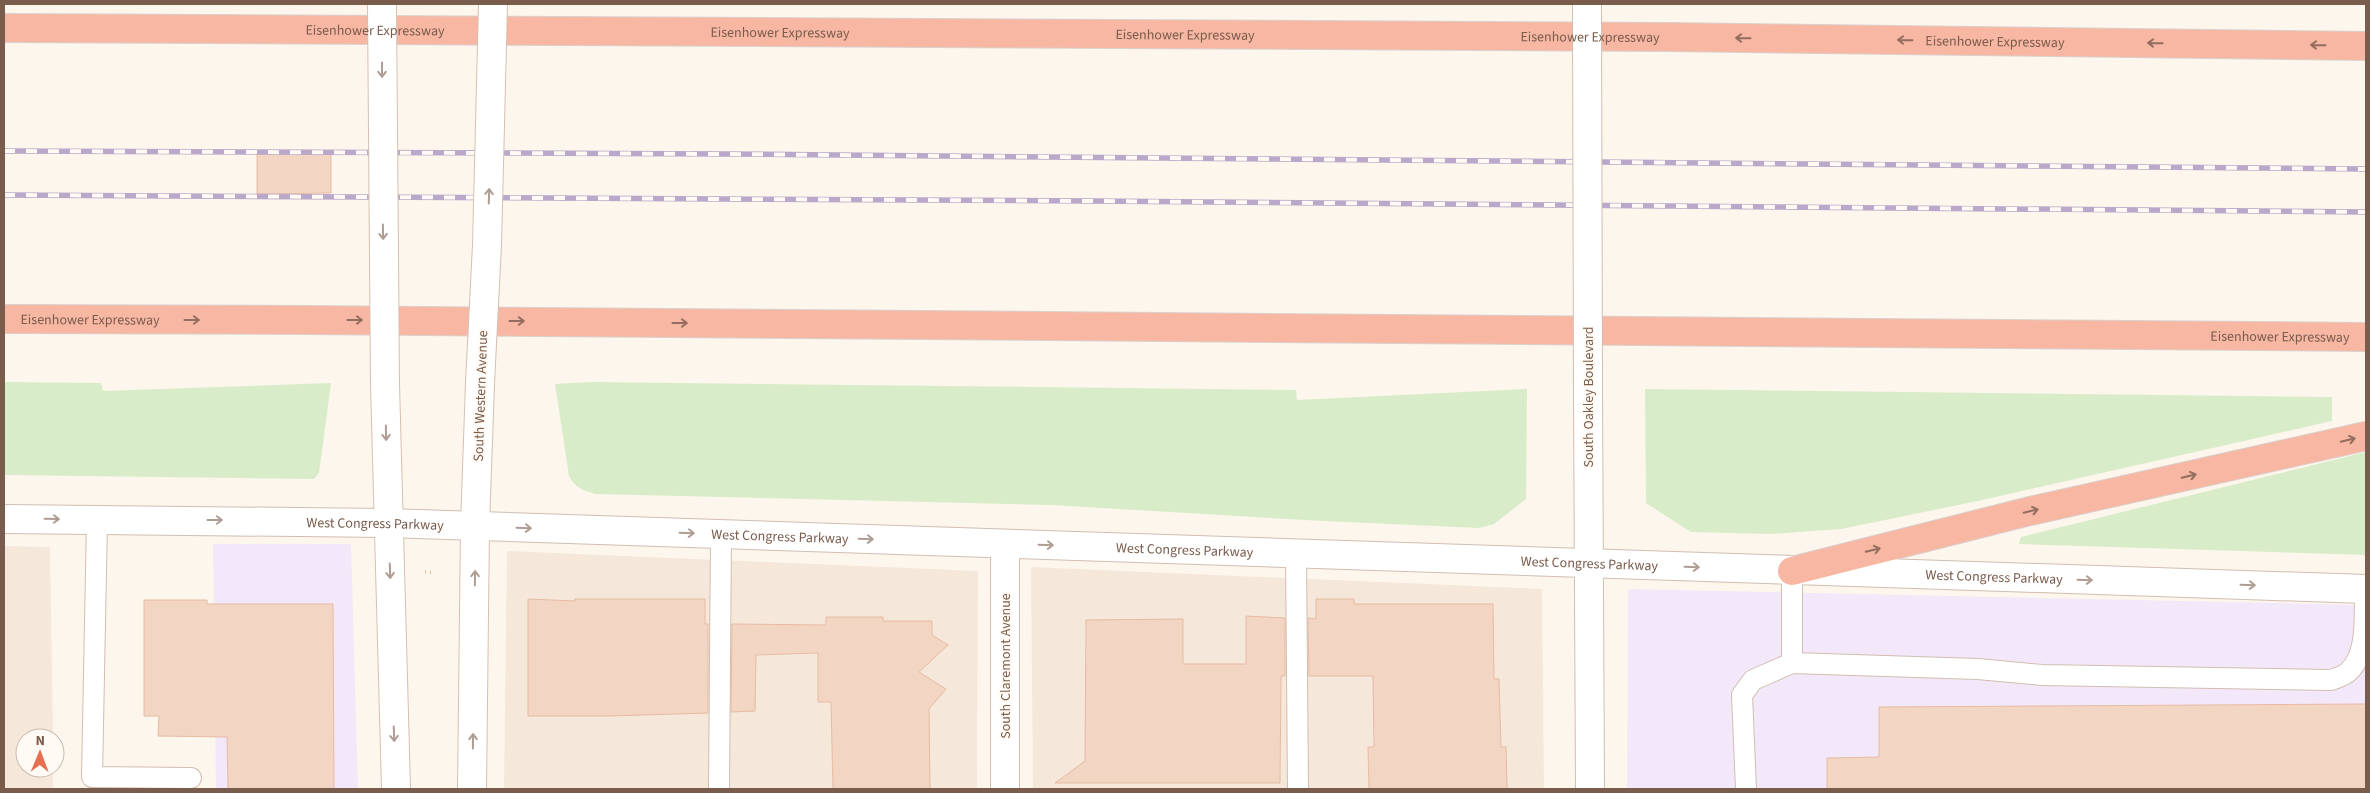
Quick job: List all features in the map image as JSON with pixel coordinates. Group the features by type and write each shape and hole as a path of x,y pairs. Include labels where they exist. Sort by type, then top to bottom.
{"highway":[{"name":"Eisenhower Expressway","path":"4,28 1637,37 2366,46"},
{"name":"Eisenhower Expressway","path":"4,319 2366,337"},
{"path":"1792,570 2040,509 2366,436"}],"street":[{"path":"382,4 387,523 396,789"},
{"name":"South Western Avenue","path":"472,789 476,526 480,383 487,245 493,4"},
{"name":"South Oakley Boulevard","path":"1587,4 1590,789"},
{"name":"West Congress Parkway","path":"4,519 387,523 2365,589"},
{"name":"South Claremont Avenue","path":"1004,544 1005,789"}],"lane":[{"path":"97,520 92,777 191,778"},
{"path":"719,789 720,534"},
{"path":"1296,554 1298,789"},
{"path":"1792,570 1792,663"},
{"path":"1746,789 1742,695 1753,680 1792,663 1978,669 2042,675 2330,680 2348,673 2356,663 2361,646 2365,589"}],"shaded area":[{"path":"213,544 351,544 358,789 216,789"},
{"path":"4,546 50,547 53,728 15,728 15,778 53,778 53,789 4,789"},
{"path":"507,551 978,571 977,789 504,789"},
{"path":"1031,567 1542,589 1544,789 1033,789"},
{"path":"1628,589 2366,605 2366,789 1627,789"}],"green space":[{"path":"4,382 101,383 103,391 331,383 319,473 314,479 4,475"},
{"path":"592,382 1296,390 1297,400 1527,389 1526,499 1494,524 1479,528 1051,505 595,494 577,486 569,476 555,384"},
{"path":"1645,389 2332,397 2332,421 1978,501 1841,529 1771,534 1691,532 1646,503"},
{"path":"2366,452 2366,555 2019,544 2021,537"}],"building":[{"path":"331,153 331,193 257,194 257,154"},
{"path":"528,599 575,601 575,599 705,599 705,624 708,624 708,713 528,716"},
{"path":"1316,599 1354,599 1354,604 1493,604 1494,679 1499,679 1501,747 1506,747 1507,789 1369,789 1368,747 1374,747 1373,676 1309,676 1308,618 1316,619"},
{"path":"144,600 207,600 207,604 333,604 334,789 228,789 227,737 158,736 159,716 144,716"},
{"path":"1246,616 1285,618 1285,676 1281,676 1280,783 1055,783 1085,761 1086,620 1183,619 1183,664 1246,664"},
{"path":"826,617 883,617 883,621 932,621 932,635 948,645 919,672 946,689 929,709 930,789 833,789 831,702 818,702 818,653 756,655 755,711 731,712 732,624 826,625"},
{"path":"2366,704 2366,789 1827,789 1827,758 1879,757 1879,707"}],"railway":[{"path":"4,151 725,154 2366,169"},
{"path":"4,195 1091,201 2366,212"}]}
